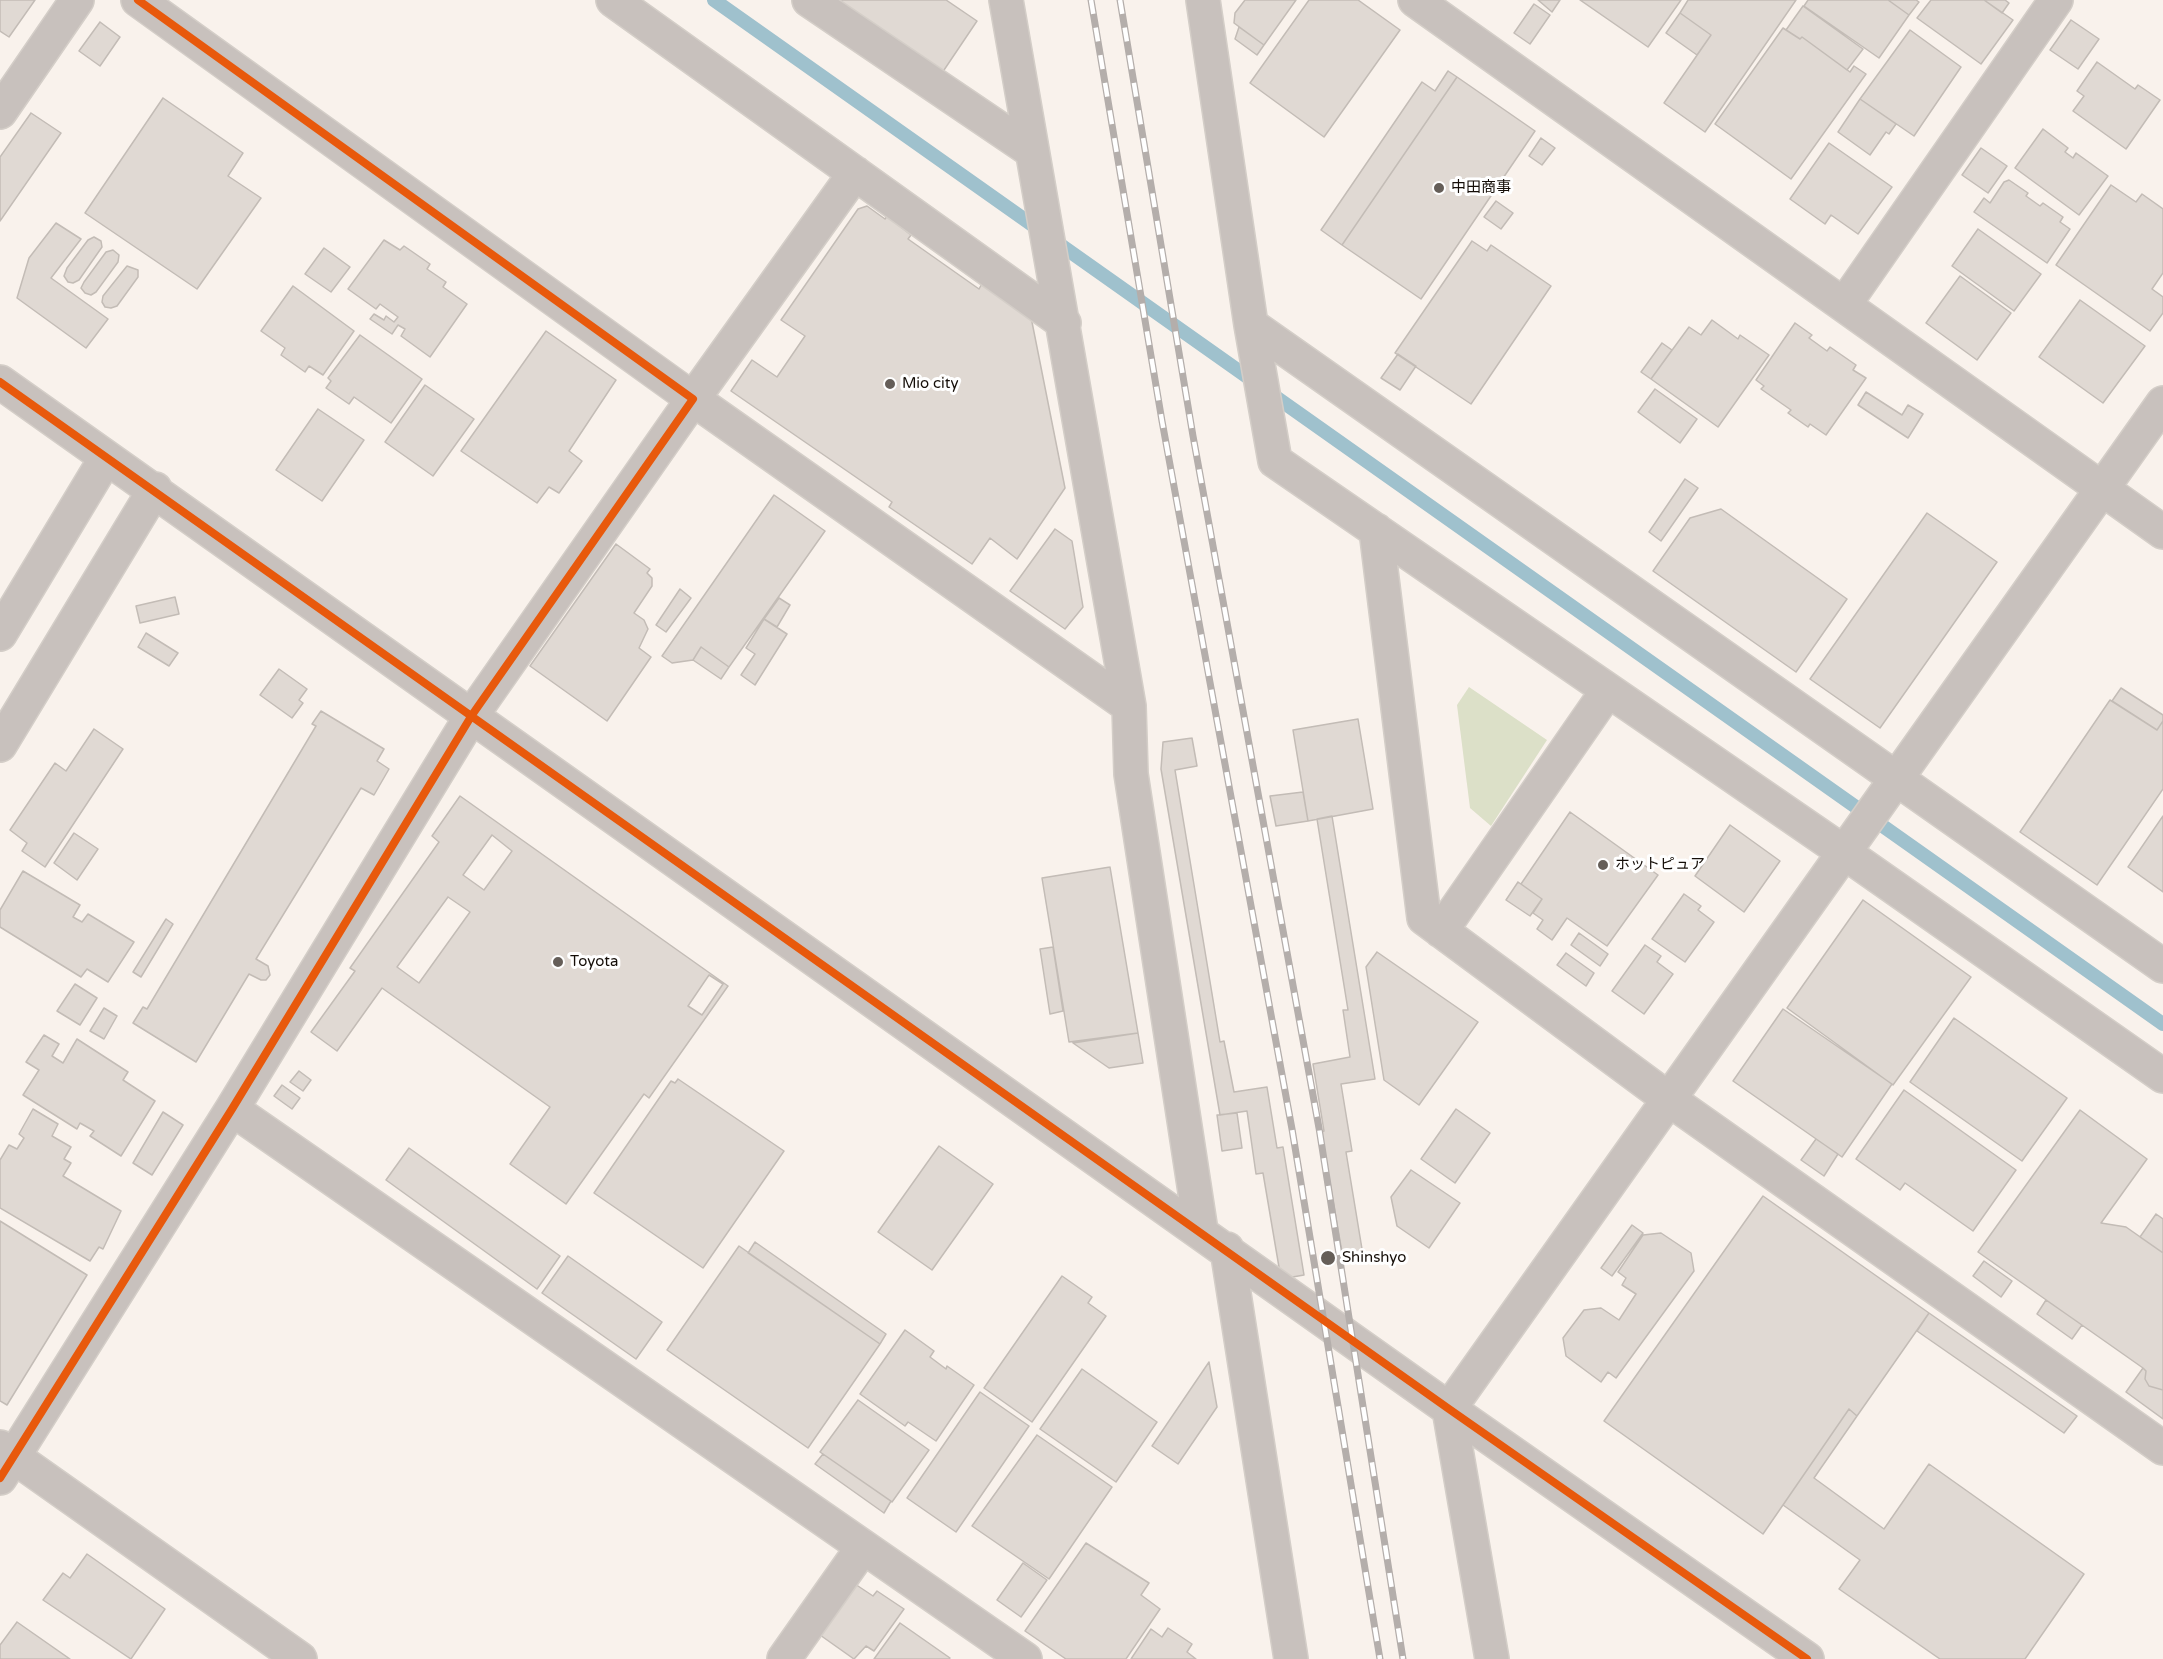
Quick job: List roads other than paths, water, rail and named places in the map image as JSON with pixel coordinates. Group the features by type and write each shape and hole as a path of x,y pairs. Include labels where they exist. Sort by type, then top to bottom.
{"street":[{"path":"0,112 77,0"},
{"path":"138,0 693,399 1129,706"},
{"path":"613,0 1064,323"},
{"path":"809,0 1033,157"},
{"path":"1006,0 1129,706 1131,774 1287,1655"},
{"path":"1203,0 1252,330 1275,461 1608,690 1849,847 2163,1076"},
{"path":"1415,0 2163,532"},
{"path":"1844,304 2056,0"},
{"path":"300,1659 4,1460 232,1109 472,715 693,399 855,173"},
{"path":"1252,330 1891,787 2163,966"},
{"path":"0,382 106,459 155,489 1449,1409 1807,1659"},
{"path":"1492,1659 1449,1409 2163,403"},
{"path":"0,634 106,459"},
{"path":"0,745 155,489"},
{"path":"1376,530 1424,918 1670,1100 2163,1448"},
{"path":"1441,931 1608,690"},
{"path":"232,1109 1025,1659"},
{"path":"784,1659 862,1547"}],"waterway":[{"path":"714,0 2163,1024"}],"railway":[{"path":"1091,0 1162,421 1292,1129 1380,1659"},
{"path":"1120,0 1193,436 1319,1128 1403,1659"}],"place":[{"name":"中田商事","path":"1439,188"},
{"name":"Mio city","path":"890,384"},
{"name":"ホットピュア","path":"1603,865"},
{"name":"Toyota","path":"558,962"},
{"name":"Shinshyo","path":"1328,1258"}]}
